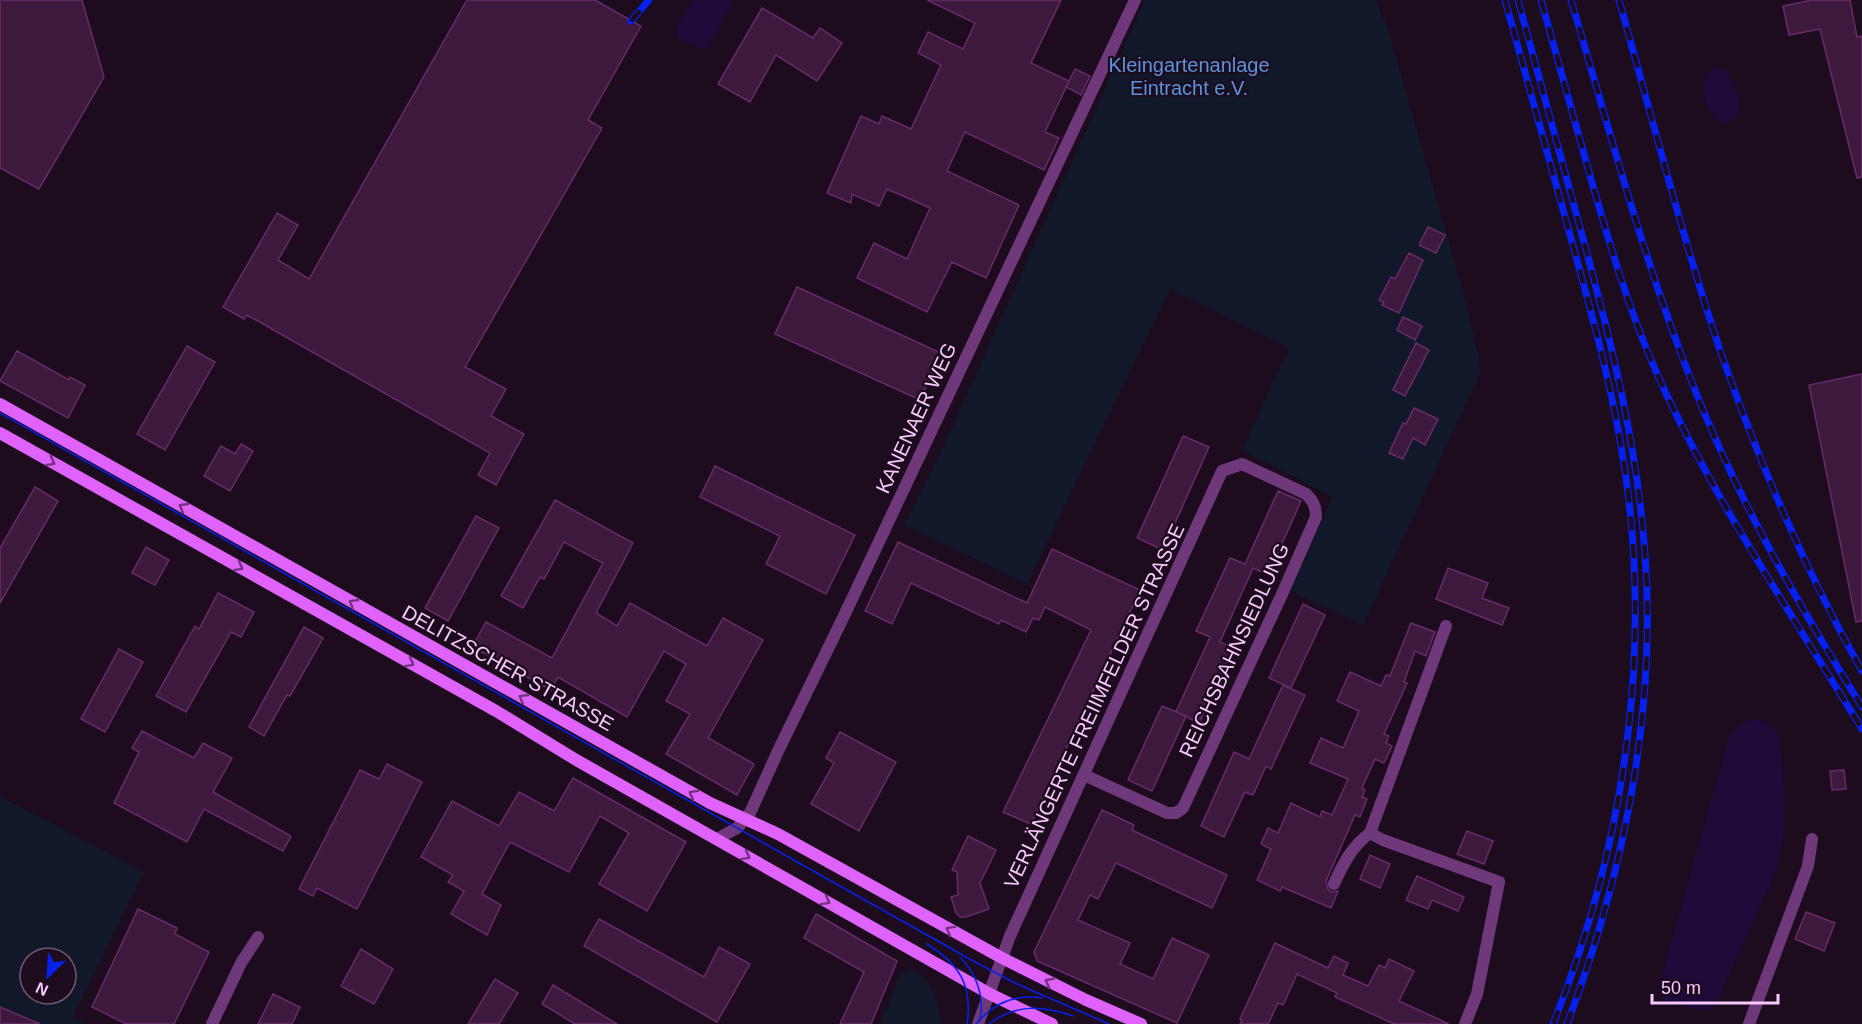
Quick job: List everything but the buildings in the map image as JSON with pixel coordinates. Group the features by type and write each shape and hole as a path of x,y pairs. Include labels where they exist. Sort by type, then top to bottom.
{"main road":[{"name":"DELITZSCHER STRASSE","path":"0,404 710,803 786,838 1002,958 1086,1000 1141,1024"},
{"path":"0,433 496,711 578,761 990,994 1052,1024"}],"street":[{"name":"KANENAER WEG","path":"717,839 737,828 753,807 1135,0"},
{"name":"REICHSBAHNSIEDLUNG","path":"1084,775 1167,813 1176,813 1183,808 1283,592 1316,517 1316,508 1306,494 1242,464 1222,471"},
{"name":"VERLÄNGERTE FREIIMFELDER STRASSE","path":"1002,958 1222,471"},
{"path":"1334,884 1345,860 1359,841 1370,833 1446,626"},
{"path":"1370,833 1383,840 1499,882 1477,994 1465,1024"},
{"path":"1749,1024 1808,866 1812,839"},
{"path":"212,1024 241,963 258,937"},
{"path":"978,1024 1002,958"}],"green space":[{"name":"Kleingartenanlage Eintracht e.V.","path":"1145,0 1377,0 1382,18 1385,19 1462,288 1481,372 1363,625 1291,591 1332,497 1242,450 1289,348 1170,289 1027,584 904,525 944,445"},
{"path":"0,796 144,872 73,1017 86,1024 40,1024 0,1007"},
{"path":"911,968 925,977 924,982 927,981 936,996 940,1024 883,1024 881,1022 902,970 908,973"}],"shaded area":[{"path":"693,0 734,0 708,47 702,49 678,37 676,29"},
{"path":"1716,67 1725,70 1738,94 1738,113 1732,122 1721,124 1706,103 1705,76"},
{"path":"1758,719 1772,726 1780,739 1785,798 1784,833 1780,859 1714,1008 1710,1011 1672,1003 1662,997 1659,985 1729,737 1741,724"}],"tram line":[{"path":"0,413 975,962 1017,984 1109,1024"},
{"path":"927,944 948,959 961,977 968,998 967,1024"},
{"path":"961,958 976,980 981,1004 980,1021"},
{"path":"976,1024 997,1005 1023,997 1042,998"},
{"path":"989,1024 1009,1012 1030,1008 1051,1010 1073,1016"}],"railway":[{"path":"631,21 649,0"},
{"path":"1505,0 1608,381 1619,434 1630,509 1635,584 1634,659 1628,733 1617,808 1600,881 1579,953 1553,1024"},
{"path":"1518,0 1611,347 1636,470 1645,554 1646,674 1632,793 1604,910 1567,1024"},
{"path":"1541,0 1613,254 1638,328 1658,376 1728,512 1862,729"},
{"path":"1571,0 1644,245 1677,342 1712,432 1771,552 1862,707"},
{"path":"1619,0 1693,265 1721,353 1784,515 1821,594 1862,671"}]}
